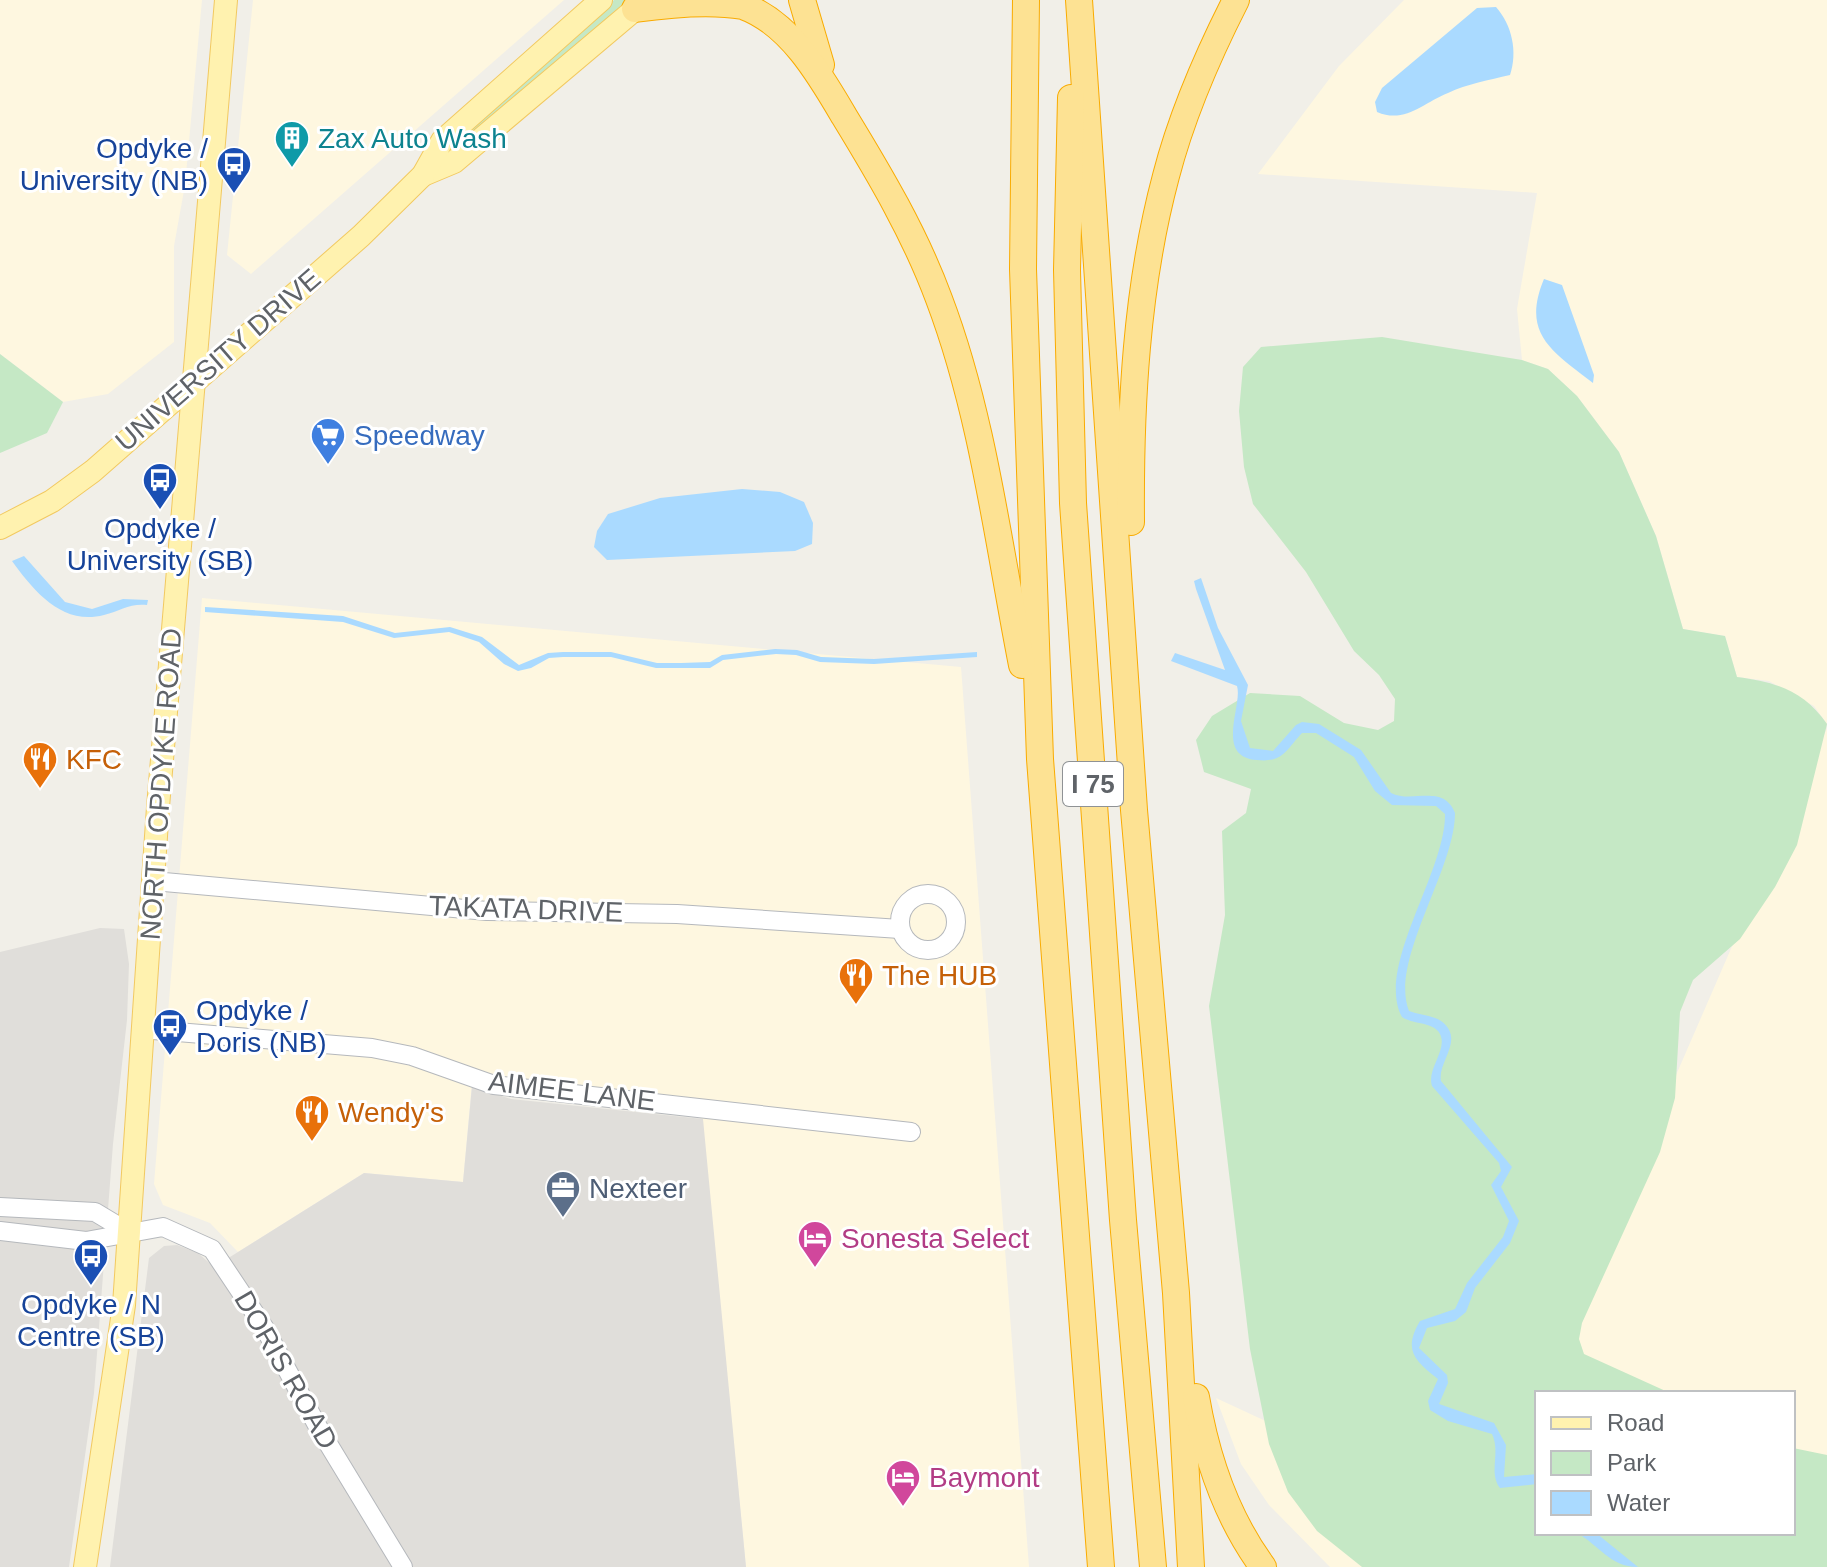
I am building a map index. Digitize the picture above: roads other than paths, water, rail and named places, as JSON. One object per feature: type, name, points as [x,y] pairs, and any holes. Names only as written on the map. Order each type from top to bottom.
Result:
[{"type":"highway","points":[[640,4],[698,0],[745,7],[769,20],[789,37],[831,95],[902,218],[949,326],[972,403],[1040,759]]},
{"type":"highway","points":[[802,0],[831,95]]},
{"type":"highway","name":"I 75","points":[[1026,0],[1023,269],[1040,759],[1101,1567]]},
{"type":"highway","name":"I 75","points":[[1073,0],[1067,270],[1073,503],[1122,1204],[1153,1567]]},
{"type":"highway","points":[[1079,0],[1134,810],[1176,1293],[1191,1567]]},
{"type":"highway","points":[[1134,810],[1130,460],[1139,321],[1166,176],[1217,38],[1236,0]]},
{"type":"highway","points":[[1176,1293],[1202,1433],[1227,1502],[1263,1567]]},
{"type":"highway","points":[[1091,1567],[1095,1518]]},
{"type":"main road","name":"NORTH OPDYKE ROAD","points":[[85,1567],[124,1305],[143,1053],[141,1029],[226,0]]},
{"type":"main road","name":"UNIVERSITY DRIVE","points":[[0,528],[52,501],[93,471],[193,380],[361,236],[423,175],[442,141],[601,0]]},
{"type":"main road","name":"UNIVERSITY DRIVE","points":[[423,175],[454,162],[640,4]]},
{"type":"street","name":"TAKATA DRIVE","points":[[153,881],[487,911],[677,914],[900,929]]},
{"type":"street","name":"AIMEE LANE","points":[[141,1029],[372,1048],[412,1056],[494,1085],[911,1132]]},
{"type":"street","points":[[0,1207],[95,1212],[130,1233]]},
{"type":"street","name":"DORIS ROAD","points":[[0,1231],[86,1241],[163,1227],[212,1249],[264,1327],[318,1427],[403,1567]]},
{"type":"water","points":[[1496,7],[1512,39],[1510,75],[1455,90],[1405,114],[1396,116],[1377,112],[1375,102],[1382,88],[1477,8]]},
{"type":"water","points":[[1544,279],[1562,285],[1594,375],[1593,383],[1544,340],[1536,314]]},
{"type":"water","points":[[742,489],[780,492],[804,502],[813,523],[812,544],[795,551],[607,560],[594,547],[597,531],[608,514],[660,498]]},
{"type":"water","points":[[24,556],[65,602],[92,609],[123,599],[148,600],[147,605],[130,606],[89,617],[62,611],[30,584],[12,561]]},
{"type":"water","points":[[1201,578],[1218,628],[1248,685],[1241,721],[1250,748],[1273,751],[1296,725],[1302,722],[1319,724],[1361,750],[1391,793],[1408,797],[1435,796],[1450,804],[1455,813],[1445,861],[1415,941],[1405,990],[1409,1011],[1437,1019],[1448,1028],[1451,1043],[1441,1081],[1512,1167],[1501,1187],[1519,1221],[1510,1243],[1475,1288],[1466,1312],[1455,1321],[1427,1328],[1419,1348],[1447,1375],[1448,1383],[1439,1404],[1494,1423],[1506,1445],[1504,1477],[1535,1474],[1535,1484],[1500,1488],[1495,1475],[1492,1434],[1448,1421],[1430,1410],[1428,1401],[1438,1379],[1417,1360],[1412,1347],[1420,1321],[1455,1309],[1467,1283],[1503,1237],[1509,1221],[1491,1185],[1501,1171],[1499,1163],[1432,1086],[1432,1072],[1442,1044],[1438,1031],[1402,1017],[1396,996],[1397,972],[1404,946],[1435,863],[1445,814],[1436,806],[1392,805],[1375,791],[1354,757],[1316,733],[1302,733],[1283,754],[1273,759],[1244,757],[1233,740],[1237,686],[1171,661],[1175,653],[1225,670],[1194,581]]},
{"type":"water","points":[[205,607],[343,616],[395,633],[450,627],[482,637],[519,665],[548,653],[563,652],[611,652],[657,663],[710,662],[722,655],[775,649],[797,650],[821,657],[874,659],[977,652],[977,657],[874,664],[820,662],[796,655],[776,654],[723,660],[710,668],[656,668],[611,657],[563,657],[549,658],[518,671],[504,664],[479,642],[449,632],[394,638],[343,622],[205,612]]},
{"type":"water","points":[[1580,1535],[1598,1535],[1638,1567],[1612,1559]]},
{"type":"place","name":"Zax Auto Wash","points":[[292,169]]},
{"type":"place","name":"Opdyke / University (NB)","points":[[234,195]]},
{"type":"place","name":"Speedway","points":[[328,466]]},
{"type":"place","name":"Opdyke / University (SB)","points":[[160,511]]},
{"type":"place","name":"KFC","points":[[40,790]]},
{"type":"place","name":"The HUB","points":[[856,1006]]},
{"type":"place","name":"Opdyke / Doris (NB)","points":[[170,1057]]},
{"type":"place","name":"Wendy's","points":[[312,1143]]},
{"type":"place","name":"Nexteer","points":[[563,1219]]},
{"type":"place","name":"Sonesta Select","points":[[815,1269]]},
{"type":"place","name":"Opdyke / N Centre (SB)","points":[[91,1287]]},
{"type":"place","name":"Baymont","points":[[903,1508]]}]
